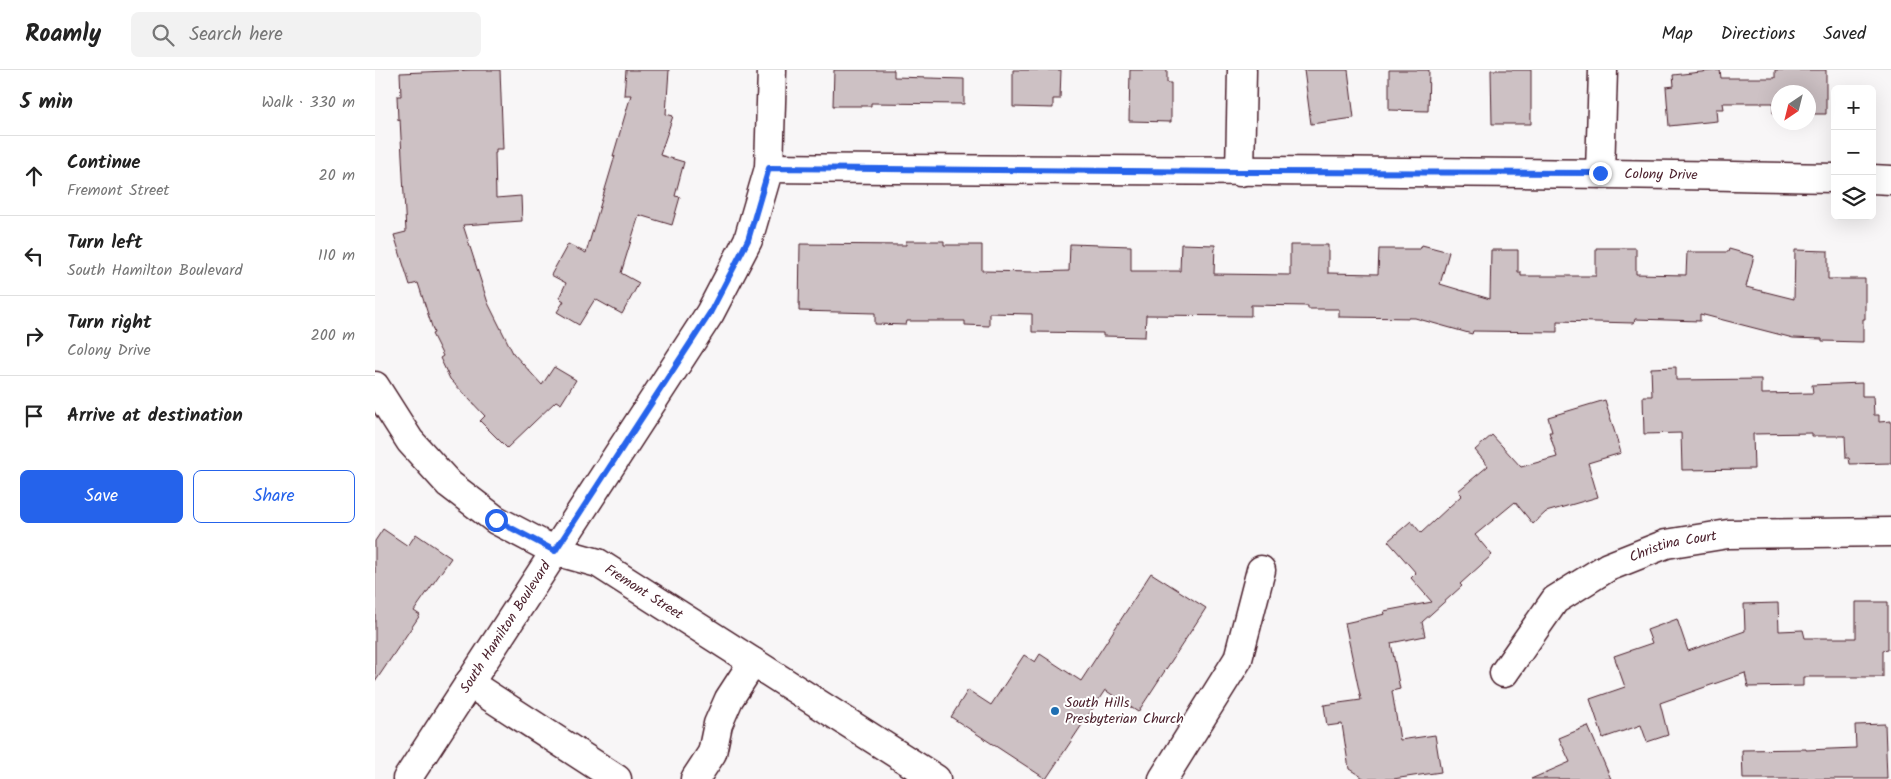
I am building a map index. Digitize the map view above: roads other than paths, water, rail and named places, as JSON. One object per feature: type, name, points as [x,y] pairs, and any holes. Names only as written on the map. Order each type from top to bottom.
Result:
[{"type":"street","name":"South Hamilton Boulevard","points":[[407,779],[710,313],[748,240],[769,168],[772,70]]},
{"type":"street","points":[[1240,172],[1242,70]]},
{"type":"street","points":[[1600,173],[1603,70]]},
{"type":"street","name":"Colony Drive","points":[[769,168],[1600,173],[1831,178]]},
{"type":"street","points":[[1876,179],[1891,180]]},
{"type":"street","name":"Fremont Street","points":[[376,390],[410,441],[449,484],[496,520],[555,551],[598,563],[936,779]]},
{"type":"street","name":"Christina Court","points":[[1504,673],[1555,600],[1608,567],[1666,544],[1728,534],[1891,532]]},
{"type":"street","points":[[1163,779],[1238,659],[1261,570]]},
{"type":"street","points":[[695,779],[711,754],[718,724],[729,699],[753,662]]},
{"type":"street","points":[[469,683],[617,779]]},
{"type":"place","name":"South Hills Presbyterian Church","points":[[1055,711]]}]
